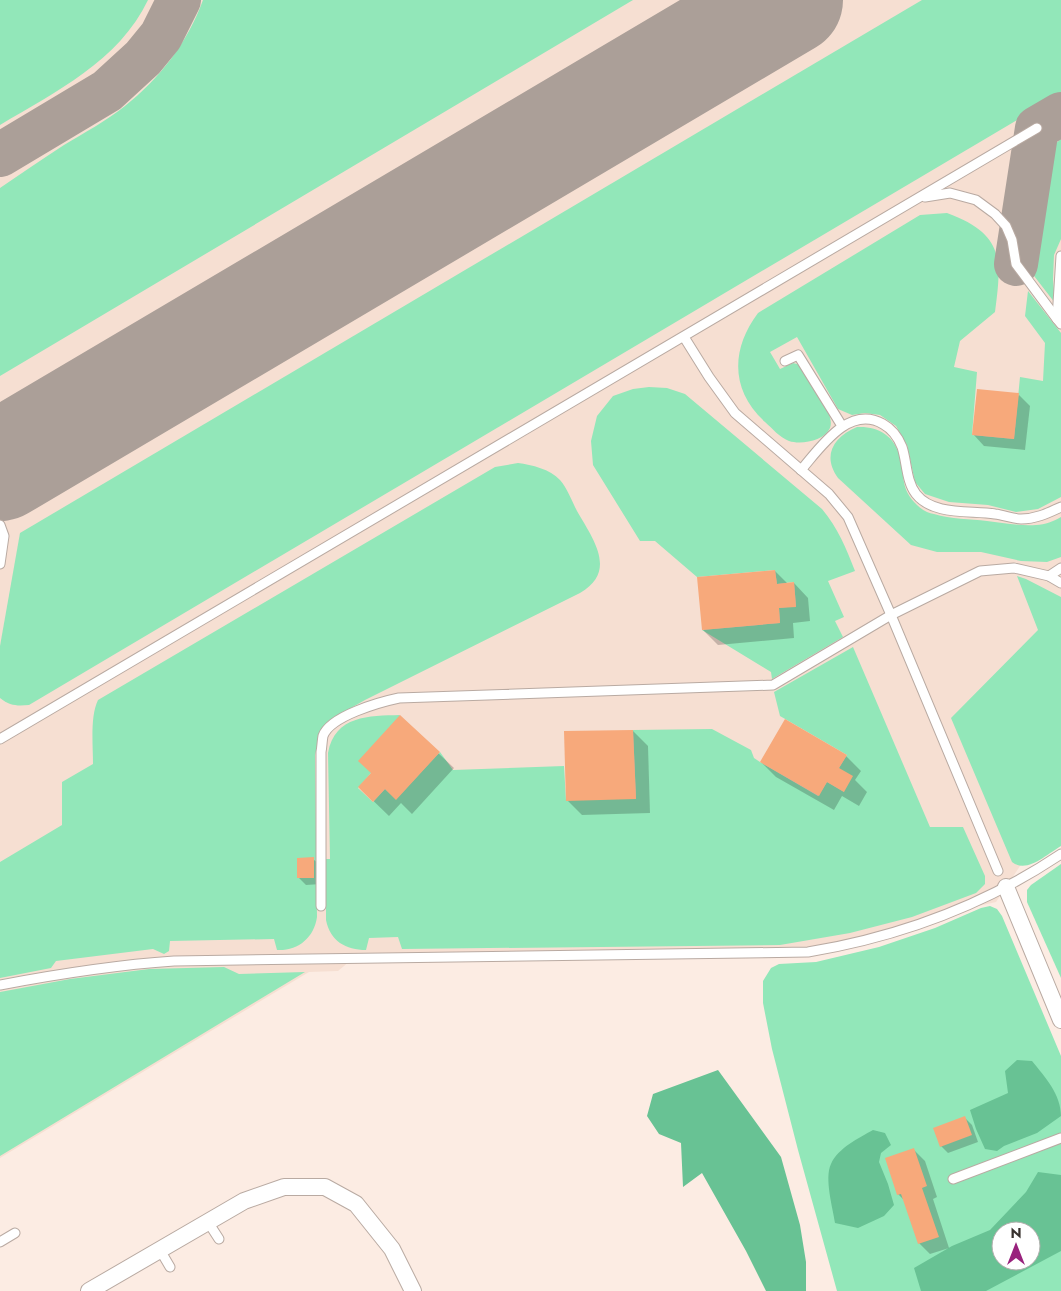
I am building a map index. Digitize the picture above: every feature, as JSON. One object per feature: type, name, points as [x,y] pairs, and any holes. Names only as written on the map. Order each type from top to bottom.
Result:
[{"type":"street","points":[[1006,887],[1061,1020]]},
{"type":"street","points":[[89,1291],[106,1286],[160,1250],[244,1201],[284,1187],[325,1187],[356,1204],[392,1249],[413,1291]]},
{"type":"lane","points":[[0,739],[1037,128]]},
{"type":"lane","points":[[920,198],[950,193],[976,200],[995,214],[1006,226],[1012,240],[1016,264],[1059,322]]},
{"type":"lane","points":[[1059,322],[1061,256]]},
{"type":"lane","points":[[684,337],[735,413],[829,494],[848,517],[998,871]]},
{"type":"lane","points":[[785,361],[798,355],[842,426]]},
{"type":"lane","points":[[801,470],[826,440],[842,426],[856,420],[867,419],[877,421],[888,427],[896,436],[901,444],[912,487],[917,495],[938,508],[1021,519],[1044,515],[1061,507]]},
{"type":"lane","points":[[0,525],[4,536],[0,564]]},
{"type":"lane","points":[[321,906],[321,752],[324,735],[332,725],[370,705],[399,698],[773,685],[891,615],[980,571],[1014,568],[1049,576],[1061,583]]},
{"type":"lane","points":[[1049,576],[1061,568]]},
{"type":"lane","points":[[0,730],[16,730]]},
{"type":"lane","points":[[0,985],[73,971],[127,964],[174,961],[808,952],[860,942],[912,928],[976,902],[1038,870],[1061,854]]},
{"type":"lane","points":[[954,1179],[1061,1138]]},
{"type":"lane","points":[[208,1222],[219,1239]]},
{"type":"lane","points":[[0,1242],[15,1233]]},
{"type":"lane","points":[[160,1250],[170,1267]]},
{"type":"shaded area","points":[[0,0],[1061,0],[1061,844],[1020,866],[996,902],[969,908],[901,934],[837,951],[780,958],[350,961],[338,971],[309,972],[0,1158]]},
{"type":"green space","points":[[0,0],[148,0],[136,22],[103,58],[63,87],[0,125]]},
{"type":"green space","points":[[203,0],[633,0],[0,376],[0,188],[56,150],[110,117],[149,84],[161,72],[181,45],[197,16]]},
{"type":"green space","points":[[922,0],[1061,0],[1061,94],[29,705],[14,705],[0,698],[0,646],[20,533]]},
{"type":"green space","points":[[1061,139],[1061,239],[1054,255],[1055,303],[1031,272],[1050,159],[1055,144]]},
{"type":"green space","points":[[947,213],[966,221],[980,230],[995,250],[998,263],[995,312],[960,341],[954,367],[977,372],[972,435],[1014,439],[1020,377],[1043,381],[1045,343],[1025,316],[1028,291],[1061,333],[1061,497],[1038,509],[1016,512],[988,505],[949,502],[925,494],[915,482],[907,445],[896,426],[880,415],[865,413],[852,415],[838,409],[797,337],[770,352],[780,369],[793,363],[801,365],[829,413],[831,426],[823,436],[806,442],[789,441],[782,437],[754,410],[745,397],[740,383],[739,355],[749,327],[758,313],[920,215]]},
{"type":"green space","points":[[649,387],[667,388],[685,394],[822,509],[837,531],[848,554],[855,571],[828,581],[844,617],[835,621],[843,637],[772,679],[771,672],[702,630],[780,623],[779,608],[796,606],[794,582],[777,584],[775,570],[697,577],[655,541],[640,541],[593,465],[591,441],[597,416],[613,396],[633,389]]},
{"type":"green space","points":[[857,427],[878,430],[894,443],[900,457],[905,488],[912,499],[923,510],[947,517],[1024,525],[1043,524],[1061,517],[1061,557],[1047,562],[1021,561],[981,552],[937,552],[911,545],[838,478],[833,470],[831,462],[832,448],[842,436]]},
{"type":"green space","points":[[518,463],[546,470],[563,483],[595,543],[599,554],[600,565],[598,575],[580,593],[365,700],[328,721],[321,731],[315,755],[317,917],[309,937],[304,942],[292,948],[277,950],[274,939],[170,941],[169,951],[164,954],[153,949],[56,961],[51,968],[0,978],[0,862],[62,825],[62,782],[93,764],[93,723],[98,700],[495,467]]},
{"type":"green space","points":[[1017,576],[1061,597],[1061,846],[1037,862],[1024,866],[1012,862],[951,718],[1038,630]]},
{"type":"green space","points":[[853,647],[930,827],[963,827],[985,876],[985,884],[976,893],[912,917],[850,933],[780,945],[402,949],[398,937],[369,938],[366,950],[359,950],[340,943],[331,934],[326,920],[326,859],[330,859],[328,753],[332,740],[338,731],[355,720],[365,717],[400,715],[371,773],[358,788],[373,802],[385,789],[396,799],[440,752],[453,770],[564,766],[566,800],[636,798],[633,730],[712,729],[751,750],[754,758],[818,796],[827,782],[844,792],[839,768],[847,755],[780,716],[774,692]]},
{"type":"green space","points":[[1061,864],[1061,978],[1027,902],[1027,890],[1031,885]]},
{"type":"green space","points":[[990,906],[997,909],[1002,916],[1061,1056],[1061,1291],[837,1291],[772,1049],[763,1003],[763,981],[771,968],[779,964],[816,962],[879,947],[935,928],[981,908]]},
{"type":"green space","points":[[224,967],[239,974],[305,972],[0,1156],[0,992],[70,979],[149,969]]},
{"type":"green space","points":[[1017,1060],[1032,1061],[1042,1073],[1055,1093],[1061,1116],[1037,1133],[1004,1146],[997,1151],[985,1149],[970,1110],[1008,1093],[1005,1071]]},
{"type":"green space","points":[[718,1070],[781,1157],[800,1225],[806,1262],[806,1291],[766,1291],[702,1173],[683,1187],[681,1143],[659,1134],[647,1116],[653,1094]]},
{"type":"green space","points":[[873,1130],[885,1133],[891,1145],[881,1153],[879,1162],[894,1205],[884,1216],[858,1228],[835,1223],[828,1177],[831,1164],[844,1148]]},
{"type":"green space","points":[[1038,1172],[1061,1175],[1061,1251],[1041,1262],[1041,1221],[999,1221],[1026,1192]]},
{"type":"green space","points":[[990,1230],[991,1271],[1024,1271],[986,1291],[921,1291],[914,1268],[952,1246]]},
{"type":"building","points":[[977,389],[1019,393],[1014,439],[972,435]]},
{"type":"building","points":[[775,570],[777,584],[794,582],[796,607],[779,608],[780,623],[702,630],[697,577]]},
{"type":"building","points":[[400,715],[440,752],[396,800],[385,789],[373,802],[358,787],[371,773],[358,761]]},
{"type":"building","points":[[785,719],[847,755],[839,768],[853,776],[844,792],[827,782],[819,796],[760,762]]},
{"type":"building","points":[[633,730],[636,799],[566,801],[564,731]]},
{"type":"building","points":[[314,857],[314,878],[297,878],[297,858]]},
{"type":"building","points":[[965,1116],[972,1135],[940,1147],[933,1128]]},
{"type":"building","points":[[914,1148],[927,1186],[922,1188],[939,1237],[918,1244],[901,1194],[897,1195],[885,1158]]},
{"type":"taxiway","points":[[0,155],[107,91],[143,58],[161,36],[179,0]]},
{"type":"taxiway","points":[[1016,264],[1037,128],[1061,114]]},
{"type":"runway","points":[[0,466],[788,0]]}]
